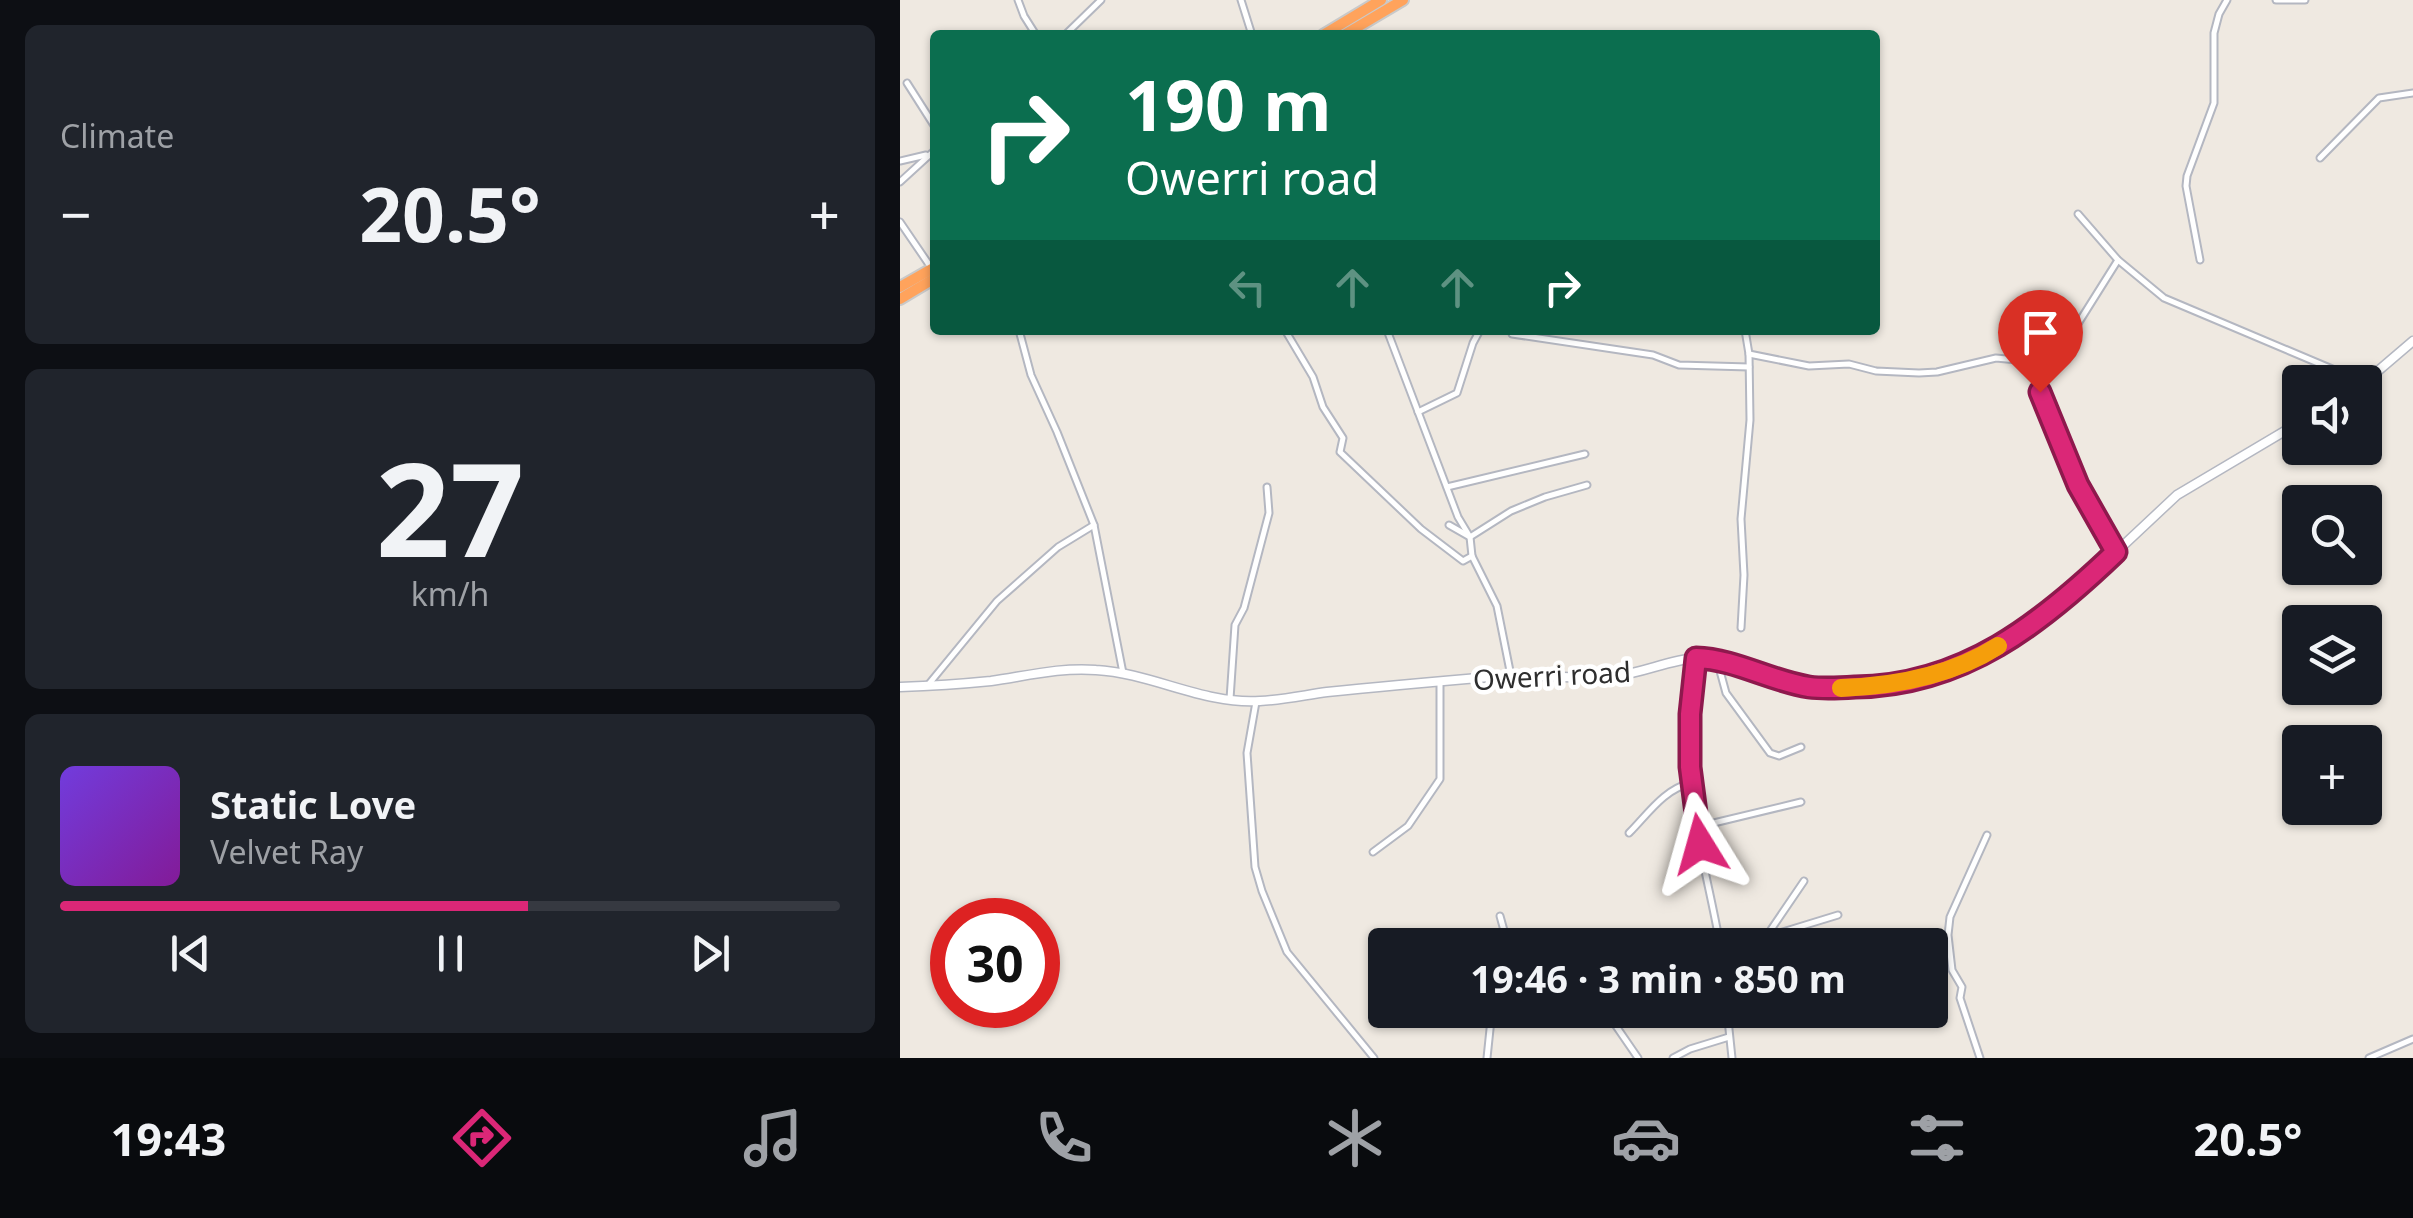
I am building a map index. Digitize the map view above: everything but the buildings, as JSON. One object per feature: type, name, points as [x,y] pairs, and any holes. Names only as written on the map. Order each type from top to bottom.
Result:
[{"type":"highway","points":[[1330,30],[1381,0]]},
{"type":"highway","points":[[1352,30],[1403,0]]},
{"type":"highway","points":[[900,288],[930,273]]},
{"type":"highway","points":[[900,299],[930,274]]},
{"type":"main road","points":[[2382,367],[2413,341]]},
{"type":"main road","name":"Owerri road","points":[[900,688],[1092,669],[1156,680],[1203,695],[1256,702],[1510,676],[1629,675],[1696,658],[1812,687],[1869,687],[1928,677],[1974,661],[2048,614],[2177,495],[2282,433]]},
{"type":"street","points":[[1018,0],[1033,30]]},
{"type":"street","points":[[1070,30],[1101,0]]},
{"type":"street","points":[[1241,0],[1250,30]]},
{"type":"street","points":[[2200,260],[2187,176],[2214,103],[2214,32],[2228,0]]},
{"type":"street","points":[[2276,0],[2305,0]]},
{"type":"street","points":[[907,83],[930,119]]},
{"type":"street","points":[[2320,158],[2379,98],[2413,93]]},
{"type":"street","points":[[900,160],[928,155]]},
{"type":"street","points":[[900,182],[928,155]]},
{"type":"street","points":[[2078,214],[2118,260],[2164,298],[2324,365]]},
{"type":"street","points":[[900,222],[930,265]]},
{"type":"street","points":[[1749,354],[1809,366],[1849,364],[1876,371],[1919,373],[1996,358],[2027,360],[2069,338],[2118,260]]},
{"type":"street","points":[[2053,317],[2069,338]]},
{"type":"street","points":[[1020,335],[1031,375],[1094,525],[1124,674]]},
{"type":"street","points":[[1288,335],[1313,377],[1323,407],[1343,438],[1340,452],[1421,529],[1463,561],[1472,556]]},
{"type":"street","points":[[1388,335],[1458,518],[1470,537],[1472,556],[1497,606],[1510,676]]},
{"type":"street","points":[[1418,412],[1458,393],[1478,335]]},
{"type":"street","points":[[1519,335],[1654,355],[1678,365],[1749,366]]},
{"type":"street","points":[[1740,628],[1744,574],[1741,519],[1750,420],[1746,335]]},
{"type":"street","points":[[2027,360],[2078,485],[2116,552]]},
{"type":"street","points":[[1447,487],[1585,454]]},
{"type":"street","points":[[1470,537],[1511,511],[1586,485]]},
{"type":"street","points":[[1230,699],[1235,625],[1244,608],[1270,513],[1267,488]]},
{"type":"street","points":[[927,686],[997,601],[1058,547],[1094,525]]},
{"type":"street","points":[[1449,525],[1470,537]]},
{"type":"street","points":[[1696,658],[1690,714],[1691,783],[1717,928]]},
{"type":"street","points":[[1716,660],[1726,693],[1770,753],[1779,756],[1801,747]]},
{"type":"street","points":[[1373,852],[1408,826],[1440,779],[1440,682]]},
{"type":"street","points":[[1256,702],[1247,753],[1255,866],[1262,892],[1287,952],[1374,1058]]},
{"type":"street","points":[[1629,833],[1668,793],[1691,783]]},
{"type":"street","points":[[1697,826],[1801,802]]},
{"type":"street","points":[[1980,1058],[1960,998],[1962,988],[1952,970],[1948,935],[1950,917],[1987,835]]},
{"type":"street","points":[[1772,928],[1804,881]]},
{"type":"street","points":[[1795,928],[1838,915]]},
{"type":"street","points":[[1500,916],[1503,928]]},
{"type":"street","points":[[1488,1058],[1490,1028]]},
{"type":"street","points":[[1617,1028],[1638,1058]]},
{"type":"street","points":[[1728,1028],[1732,1058]]},
{"type":"street","points":[[1673,1058],[1729,1037]]},
{"type":"street","points":[[2370,1058],[2413,1039]]},
{"type":"slow traffic","points":[[1841,688],[1891,684],[1938,674],[1974,661],[1998,646]]},
{"type":"route","points":[[1700,844],[1690,767],[1696,658],[1719,660],[1812,687],[1869,687],[1938,674],[1974,661],[2048,614],[2116,552],[2078,485],[2040,392]]}]
